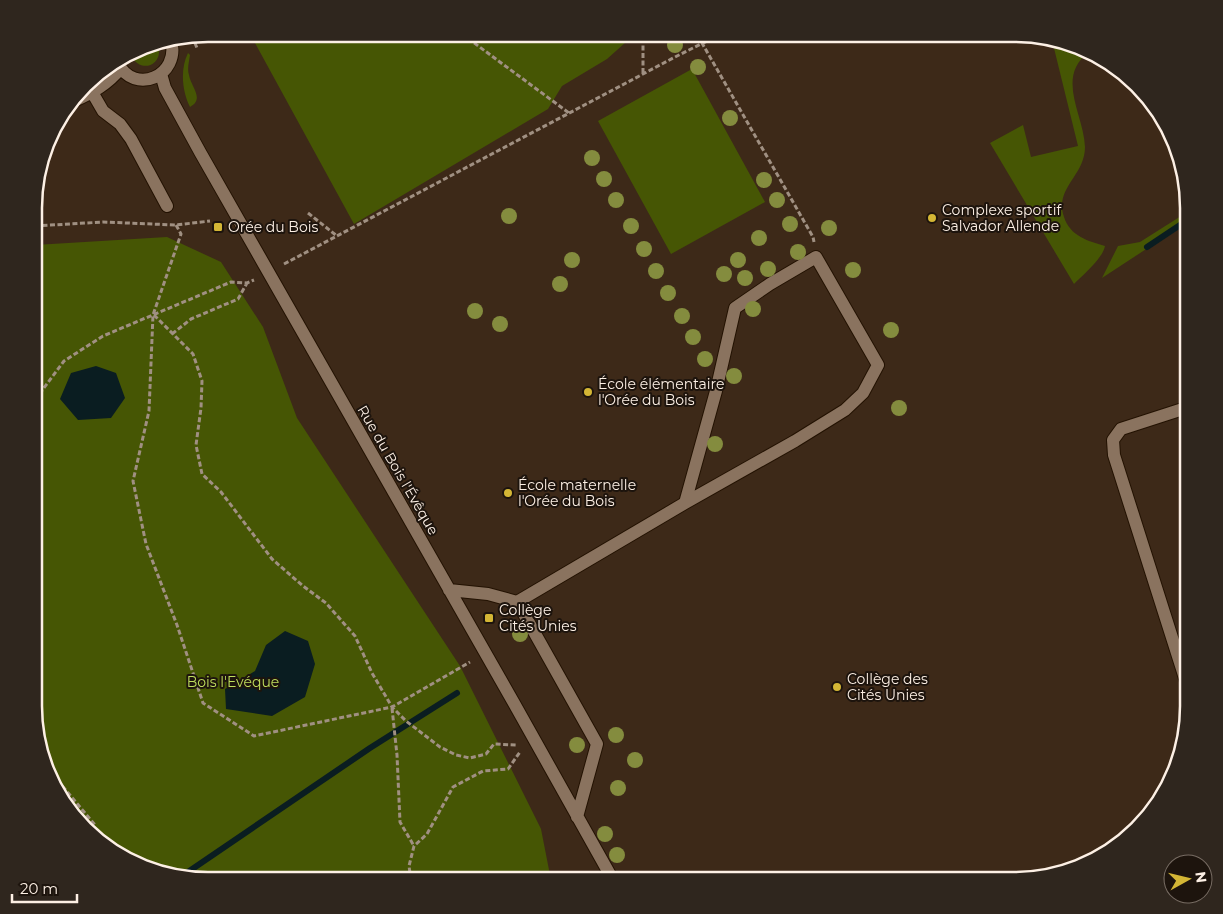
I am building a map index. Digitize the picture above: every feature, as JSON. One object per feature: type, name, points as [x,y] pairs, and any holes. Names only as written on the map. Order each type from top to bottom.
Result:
[{"type":"street","points":[[121,68],[127,74],[135,78],[144,80],[153,78],[161,74],[171,62],[173,47]]},
{"type":"street","points":[[93,90],[109,82],[115,72]]},
{"type":"street","name":"Rue du Bois l'Évêque","points":[[161,74],[165,88],[200,152],[608,872]]},
{"type":"street","points":[[86,97],[120,124],[131,139],[168,206]]},
{"type":"street","points":[[517,602],[795,441],[845,410],[863,393],[878,365],[816,257],[734,308],[716,391],[685,503]]},
{"type":"street","points":[[1180,411],[1120,429],[1113,440],[1114,455],[1180,663]]},
{"type":"street","points":[[449,590],[488,594],[517,602],[597,744],[577,817]]},
{"type":"path","points":[[473,42],[570,113]]},
{"type":"path","points":[[195,43],[197,48]]},
{"type":"path","points":[[643,43],[643,74]]},
{"type":"path","points":[[290,261],[702,43],[813,238],[816,257]]},
{"type":"path","points":[[308,213],[337,236]]},
{"type":"path","points":[[42,226],[103,222],[176,225],[210,221]]},
{"type":"path","points":[[176,225],[181,234],[154,315],[149,411],[133,481],[146,544],[177,625],[203,703],[254,736],[392,707],[470,662]]},
{"type":"path","points":[[42,390],[64,361],[102,336],[230,282],[248,283],[238,299],[191,319],[172,334]]},
{"type":"path","points":[[154,315],[193,354],[202,381],[201,408],[196,445],[202,474],[222,492],[272,559],[326,603],[355,636],[372,673],[392,707],[406,721],[440,747],[456,755],[470,758],[486,754],[494,744],[516,745]]},
{"type":"path","points":[[392,707],[397,755],[400,822],[414,846]]},
{"type":"path","points":[[410,871],[409,866],[414,846],[427,834],[453,787],[482,771],[508,769],[520,752]]},
{"type":"path","points":[[66,790],[95,826]]},
{"type":"green space","points":[[255,43],[625,43],[607,59],[562,86],[548,109],[354,224]]},
{"type":"green space","points":[[1054,47],[1083,58],[1074,73],[1073,85],[1085,147],[1084,157],[1063,198],[1064,217],[1071,229],[1080,237],[1105,246],[1097,261],[1074,284],[990,143],[1023,125],[1031,157],[1078,146]]},
{"type":"green space","points":[[159,50],[159,56],[152,64],[146,66],[134,60],[145,55]]},
{"type":"green space","points":[[188,53],[190,55],[188,73],[197,97],[194,104],[190,107],[185,94],[183,80],[185,59]]},
{"type":"green space","points":[[692,69],[765,202],[671,254],[598,121]]},
{"type":"green space","points":[[1180,217],[1180,227],[1102,278],[1118,246],[1140,242]]},
{"type":"green space","name":"Bois l'Evéque","points":[[167,237],[221,262],[263,327],[297,418],[460,666],[541,829],[549,871],[187,870],[165,866],[125,849],[99,830],[77,807],[55,769],[48,749],[43,717],[42,245]]},
{"type":"water","points":[[96,366],[116,373],[125,398],[111,418],[78,420],[60,399],[71,373]]},
{"type":"water","points":[[285,631],[308,641],[315,664],[305,697],[272,716],[226,709],[225,689],[255,671],[266,645]]},
{"type":"waterway","points":[[1147,247],[1180,225]]},
{"type":"waterway","points":[[190,870],[370,748],[457,693]]},
{"type":"place","name":"Complexe sportif Salvador Allende","points":[[932,218]]},
{"type":"place","name":"Orée du Bois","points":[[218,227]]},
{"type":"place","name":"École élémentaire l'Orée du Bois","points":[[588,392]]},
{"type":"place","name":"École maternelle l'Orée du Bois","points":[[508,493]]},
{"type":"place","name":"Collège Cités Unies","points":[[489,618]]},
{"type":"place","name":"Collège des Cités Unies","points":[[837,687]]}]
